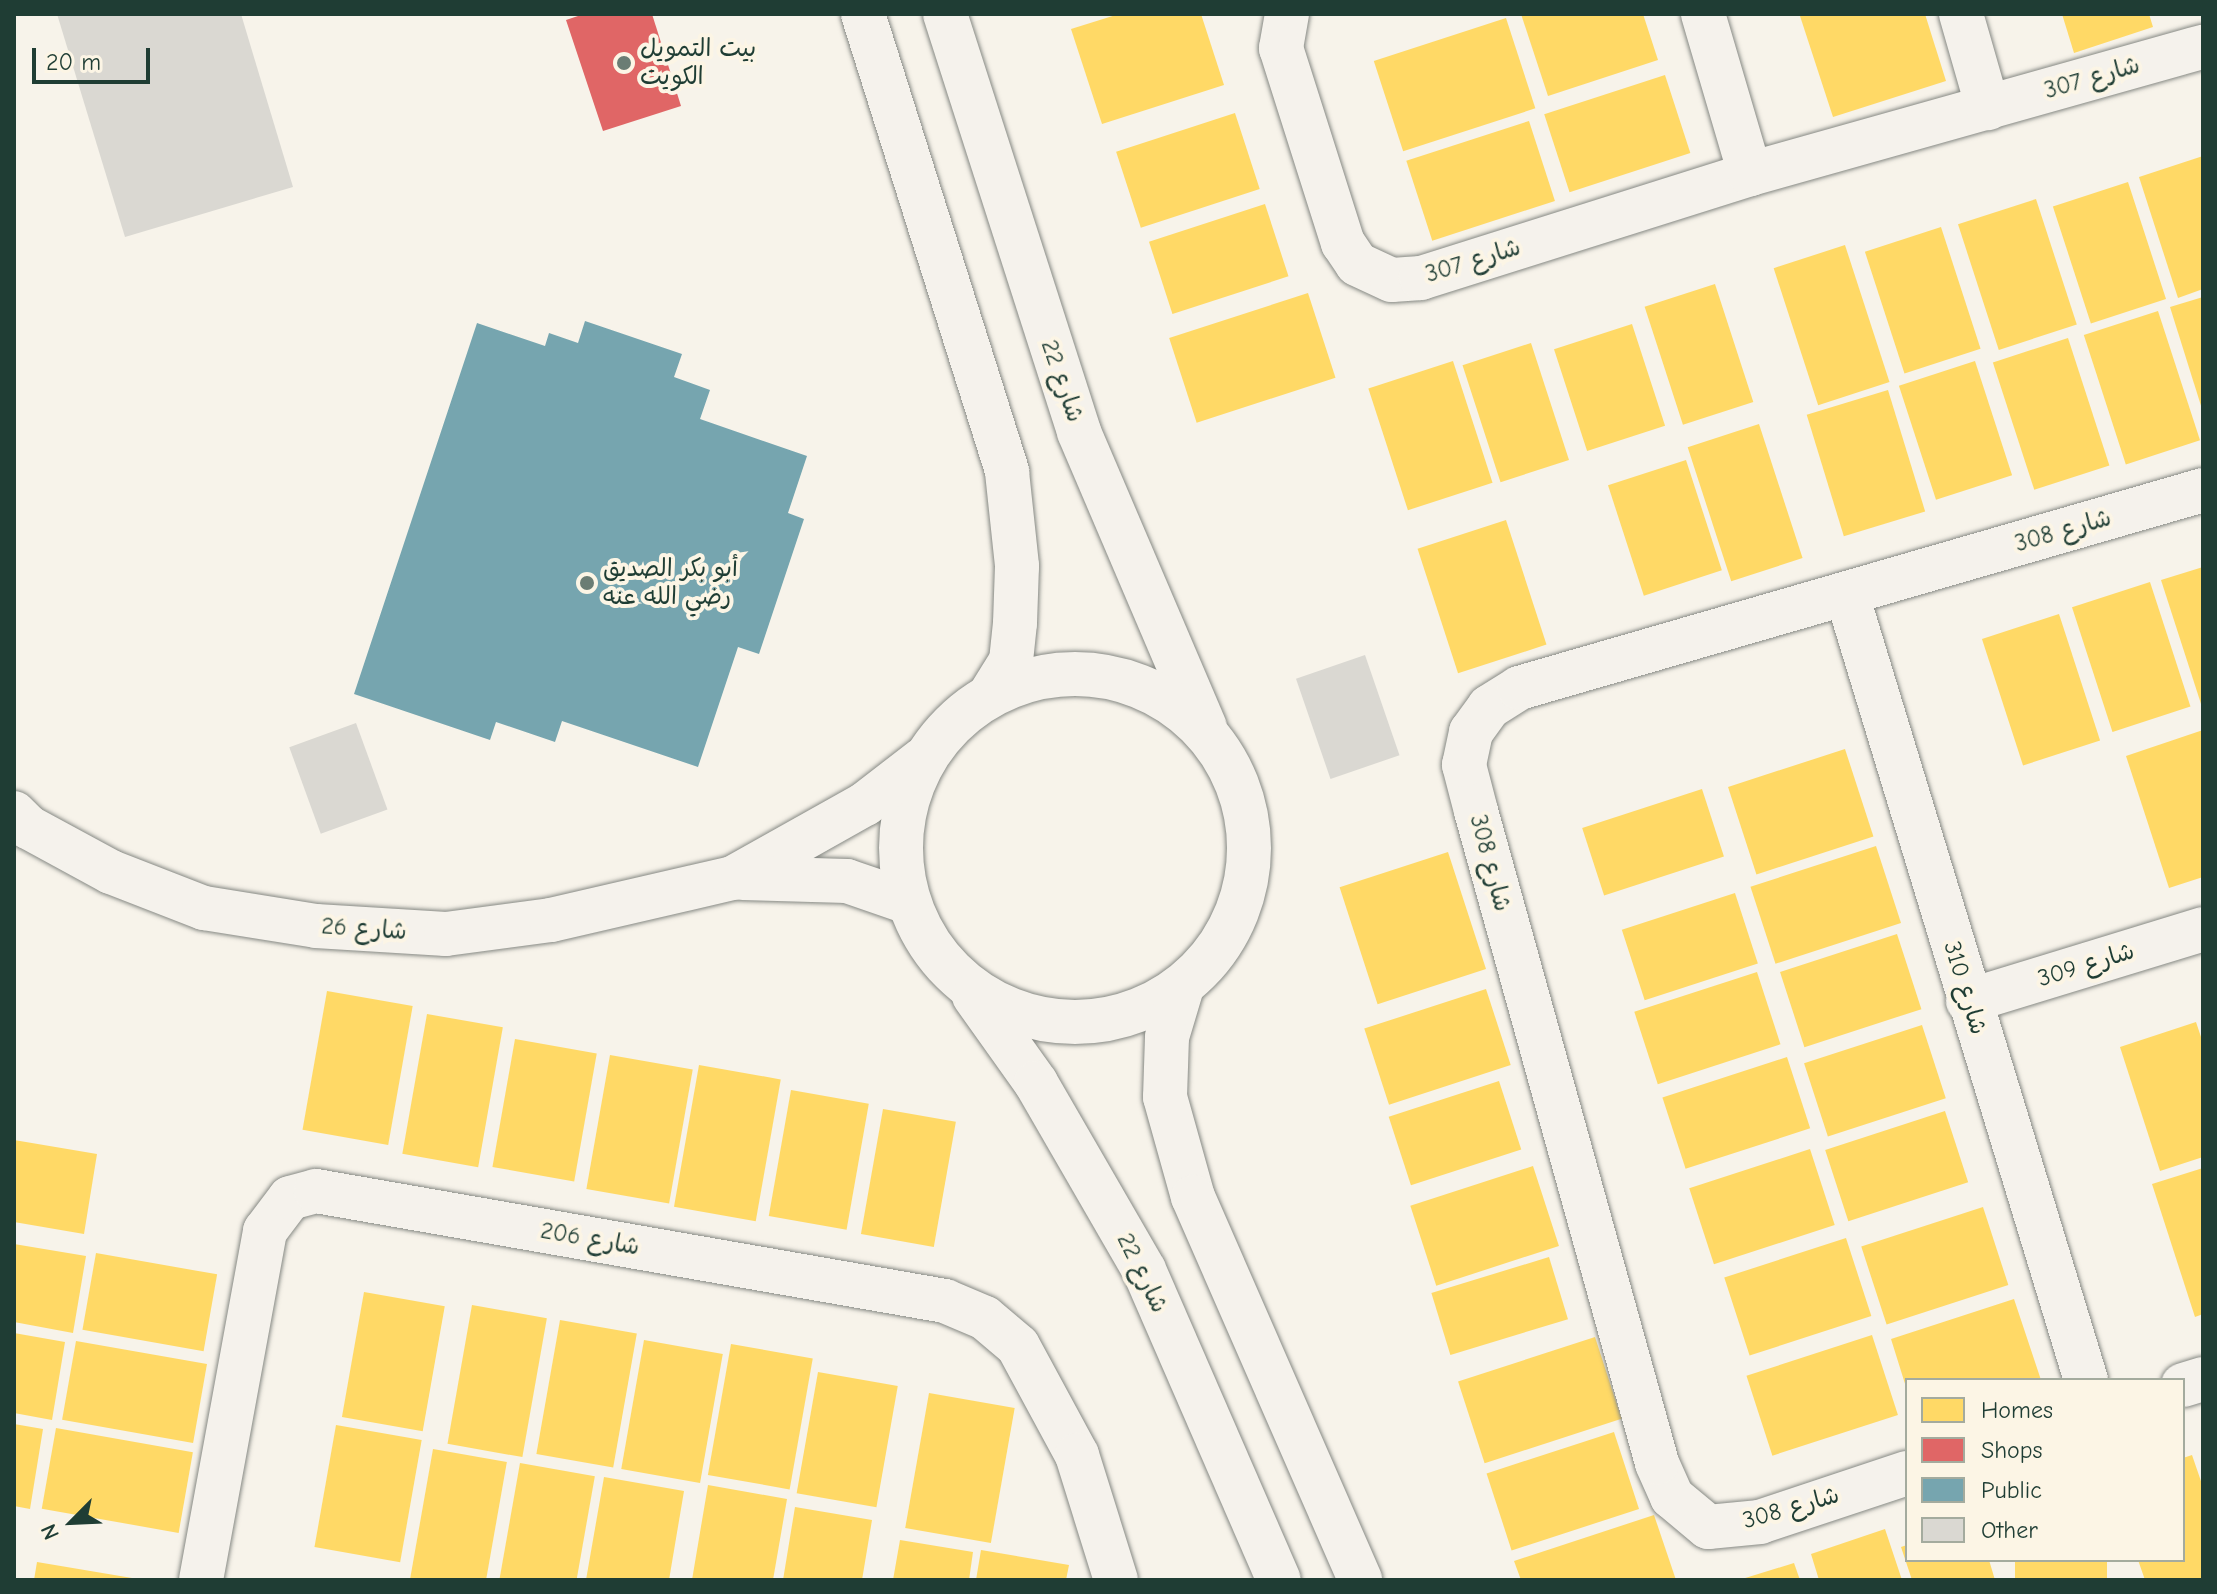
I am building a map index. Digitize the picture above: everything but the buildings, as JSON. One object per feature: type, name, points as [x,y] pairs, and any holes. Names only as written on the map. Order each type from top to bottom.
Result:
[{"type":"street","points":[[863,14],[1007,472],[1017,566],[1015,623],[1011,661],[990,694]]},
{"type":"street","name":"شارع 22","points":[[945,14],[1079,432],[1210,737]]},
{"type":"street","name":"شارع 307","points":[[1287,14],[1281,48],[1343,243],[1357,264],[1373,274],[1392,280],[1421,278],[1750,174],[2203,47]]},
{"type":"street","points":[[1703,14],[1750,174]]},
{"type":"street","points":[[1961,14],[1988,108]]},
{"type":"street","name":"شارع 308","points":[[1905,1474],[1760,1522],[1721,1526],[1708,1527],[1672,1497],[1657,1463],[1464,765],[1471,732],[1489,707],[1519,688],[2203,490]]},
{"type":"street","name":"شارع 310","points":[[1847,595],[1968,1001],[2085,1378]]},
{"type":"street","points":[[1047,674],[1108,676],[1164,697],[1210,737],[1238,785],[1250,840],[1238,908],[1220,946],[1182,987],[1132,1014],[1075,1024],[1019,1015],[968,987],[932,949],[908,902],[900,829],[922,760],[952,722],[990,694],[1047,674]]},
{"type":"street","name":"شارع 26","points":[[733,878],[865,804],[922,760]]},
{"type":"street","name":"شارع 26","points":[[14,813],[28,827],[111,872],[204,908],[316,926],[446,934],[551,920],[733,878],[847,881],[908,902]]},
{"type":"street","name":"شارع 309","points":[[1968,1001],[2203,929]]},
{"type":"street","name":"شارع 22","points":[[968,987],[1036,1083],[1144,1270],[1279,1580]]},
{"type":"street","points":[[1182,987],[1167,1037],[1165,1097],[1193,1197],[1360,1580]]},
{"type":"street","name":"شارع 206","points":[[201,1580],[265,1231],[290,1198],[316,1191],[945,1301],[985,1318],[1018,1346],[1077,1455],[1116,1580]]},
{"type":"place","name":"بيت التمويل الكويت","points":[[624,63]]},
{"type":"place","name":"أبو بكر الصديق رضي الله عنه","points":[[587,583]]}]
